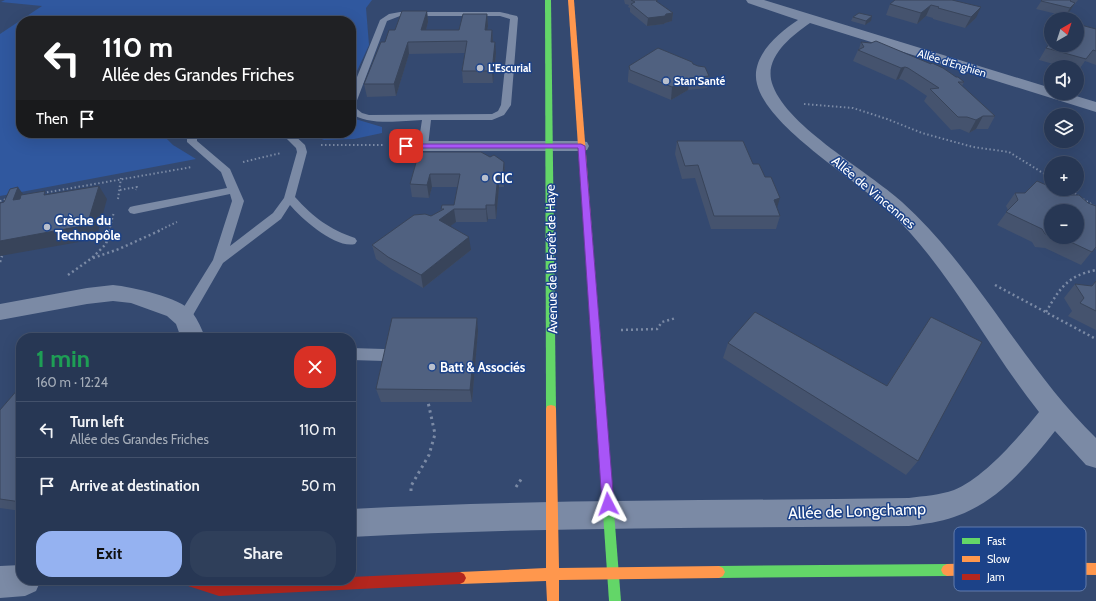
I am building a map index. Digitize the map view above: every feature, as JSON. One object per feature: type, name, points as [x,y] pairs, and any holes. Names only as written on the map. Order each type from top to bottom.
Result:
[{"type":"street","name":"Avenue de la Forêt de Haye","points":[[548,0],[553,601]]},
{"type":"street","points":[[571,0],[615,601]]},
{"type":"street","name":"Allée d'Enghien","points":[[752,0],[808,19],[1096,107]]},
{"type":"street","name":"Allée de Vincennes","points":[[808,19],[784,37],[770,53],[766,62],[764,71],[765,86],[778,107],[794,124],[818,145],[897,208],[921,232],[959,281],[1054,412]]},
{"type":"street","points":[[414,146],[581,146]]},
{"type":"street","points":[[0,312],[87,296],[113,293],[133,295],[151,300],[175,310],[188,328]]},
{"type":"street","points":[[1054,412],[1096,456]]},
{"type":"street","name":"Allée de Longchamp","points":[[609,516],[909,512],[940,508],[969,497],[993,481],[1044,426],[1054,412]]},
{"type":"street","points":[[356,523],[408,520],[609,516]]},
{"type":"street","points":[[1086,569],[1096,569]]},
{"type":"street","points":[[356,583],[552,574],[954,570]]},
{"type":"street","points":[[0,582],[16,581]]},
{"type":"street","points":[[202,585],[219,590],[323,585]]},
{"type":"lane","points":[[356,90],[384,20],[388,18],[400,14],[500,14],[514,18],[506,105],[500,115],[492,117],[368,118],[356,112]]},
{"type":"lane","points":[[414,146],[427,118]]},
{"type":"lane","points":[[188,328],[219,260],[238,201],[226,171],[192,142],[192,138]]},
{"type":"lane","points":[[219,260],[277,216],[289,198],[302,152],[301,147],[291,138]]},
{"type":"lane","points":[[134,210],[234,190]]},
{"type":"lane","points":[[289,198],[313,223],[350,242]]},
{"type":"lane","points":[[356,354],[384,355]]},
{"type":"path","points":[[778,107],[805,104],[853,108],[892,120],[922,133],[973,147],[1009,152],[1044,174]]},
{"type":"path","points":[[328,144],[414,146]]},
{"type":"path","points":[[250,161],[301,147]]},
{"type":"path","points":[[38,194],[217,162]]},
{"type":"path","points":[[119,194],[121,178]]},
{"type":"path","points":[[1079,196],[1096,207]]},
{"type":"path","points":[[0,201],[8,199]]},
{"type":"path","points":[[68,275],[92,258],[106,244],[115,211]]},
{"type":"path","points":[[92,258],[119,249],[178,221]]},
{"type":"path","points":[[0,262],[2,256]]},
{"type":"path","points":[[1046,312],[1062,285],[1067,280],[1086,272],[1096,270]]},
{"type":"path","points":[[959,281],[990,282],[1096,339]]},
{"type":"path","points":[[595,330],[657,329],[662,322],[676,318]]},
{"type":"path","points":[[408,520],[411,486],[429,455],[435,434],[428,402]]},
{"type":"shaded area","points":[[5,0],[372,0],[366,8],[369,45],[356,73],[356,16],[27,16],[42,6],[1,2]]},
{"type":"shaded area","points":[[16,23],[16,138],[166,138],[173,145],[196,159],[0,196],[0,34]]},
{"type":"shaded area","points":[[356,119],[382,127],[382,133],[354,139],[324,140],[319,138],[356,138]]},
{"type":"building","points":[[631,0],[657,0],[656,1],[673,13],[666,14],[665,16],[648,18],[631,4],[635,2]]},
{"type":"building","points":[[895,0],[952,0],[981,7],[971,17],[931,5],[921,13],[890,4]]},
{"type":"building","points":[[1071,0],[1070,1],[1075,3],[1070,8],[1041,1]]},
{"type":"building","points":[[402,11],[427,11],[421,30],[459,30],[463,14],[487,14],[485,30],[492,30],[491,42],[495,42],[492,71],[462,71],[467,41],[408,42],[394,84],[364,84],[381,42],[385,42],[389,30],[395,30]]},
{"type":"building","points":[[859,13],[872,16],[866,21],[853,17]]},
{"type":"building","points":[[1084,26],[1096,29],[1096,51],[1093,50],[1086,59],[1061,52],[1084,52]]},
{"type":"building","points":[[876,41],[931,64],[932,63],[958,77],[964,82],[958,82],[995,116],[983,116],[976,120],[967,117],[958,117],[930,89],[939,88],[908,68],[901,68],[858,50],[864,47],[861,42],[871,43]]},
{"type":"building","points":[[658,48],[692,62],[693,64],[705,67],[709,76],[690,78],[672,87],[630,70],[629,66]]},
{"type":"building","points":[[677,141],[743,141],[753,164],[759,164],[765,177],[771,177],[780,198],[774,200],[780,216],[714,216],[698,165],[685,166]]},
{"type":"building","points":[[403,145],[416,145],[414,154],[401,154]]},
{"type":"building","points":[[419,152],[481,152],[490,157],[494,155],[504,162],[503,174],[498,174],[495,205],[486,205],[486,209],[454,209],[439,220],[469,237],[421,275],[388,257],[372,245],[414,215],[425,214],[431,216],[444,209],[441,209],[442,205],[454,205],[460,174],[430,174],[427,185],[410,184]]},
{"type":"building","points":[[1037,181],[1044,184],[1044,196],[1080,196],[1088,203],[1096,206],[1096,247],[1092,252],[1075,244],[1084,244],[1084,204],[1044,204],[1044,232],[1042,229],[1006,212],[1018,200],[1015,193],[1025,193]]},
{"type":"building","points":[[99,186],[87,225],[0,241],[0,203],[4,202],[10,189],[18,187],[13,200],[20,199],[21,195],[45,191],[44,195]]},
{"type":"building","points":[[1096,281],[1096,311],[1080,303],[1084,298],[1075,284],[1092,286]]},
{"type":"building","points":[[755,312],[887,386],[931,317],[982,342],[918,461],[728,343]]},
{"type":"building","name":"Batt & Associés","points":[[392,318],[477,318],[470,390],[376,389]]},
{"type":"building","points":[[16,391],[16,501],[0,499],[0,410]]},
{"type":"traffic: fast","points":[[548,0],[551,409]]},
{"type":"traffic: fast","points":[[587,219],[615,601]]},
{"type":"traffic: fast","points":[[719,572],[947,570]]},
{"type":"traffic: slow","points":[[571,0],[587,219]]},
{"type":"traffic: slow","points":[[551,409],[553,601]]},
{"type":"traffic: slow","points":[[1086,569],[1096,569]]},
{"type":"traffic: slow","points":[[947,570],[954,570]]},
{"type":"traffic: slow","points":[[460,578],[552,574],[719,572]]},
{"type":"traffic: jam","points":[[356,583],[460,578]]},
{"type":"traffic: jam","points":[[202,585],[219,590],[319,585]]},
{"type":"place","name":"L'Escurial","points":[[480,68]]},
{"type":"place","name":"Stan’Santé","points":[[666,81]]},
{"type":"place","name":"CIC","points":[[485,178]]},
{"type":"place","name":"Crèche du Technopôle","points":[[47,227]]},
{"type":"place","name":"Batt & Associés","points":[[432,367]]},
{"type":"route","points":[[406,146],[581,146],[608,504]]}]
